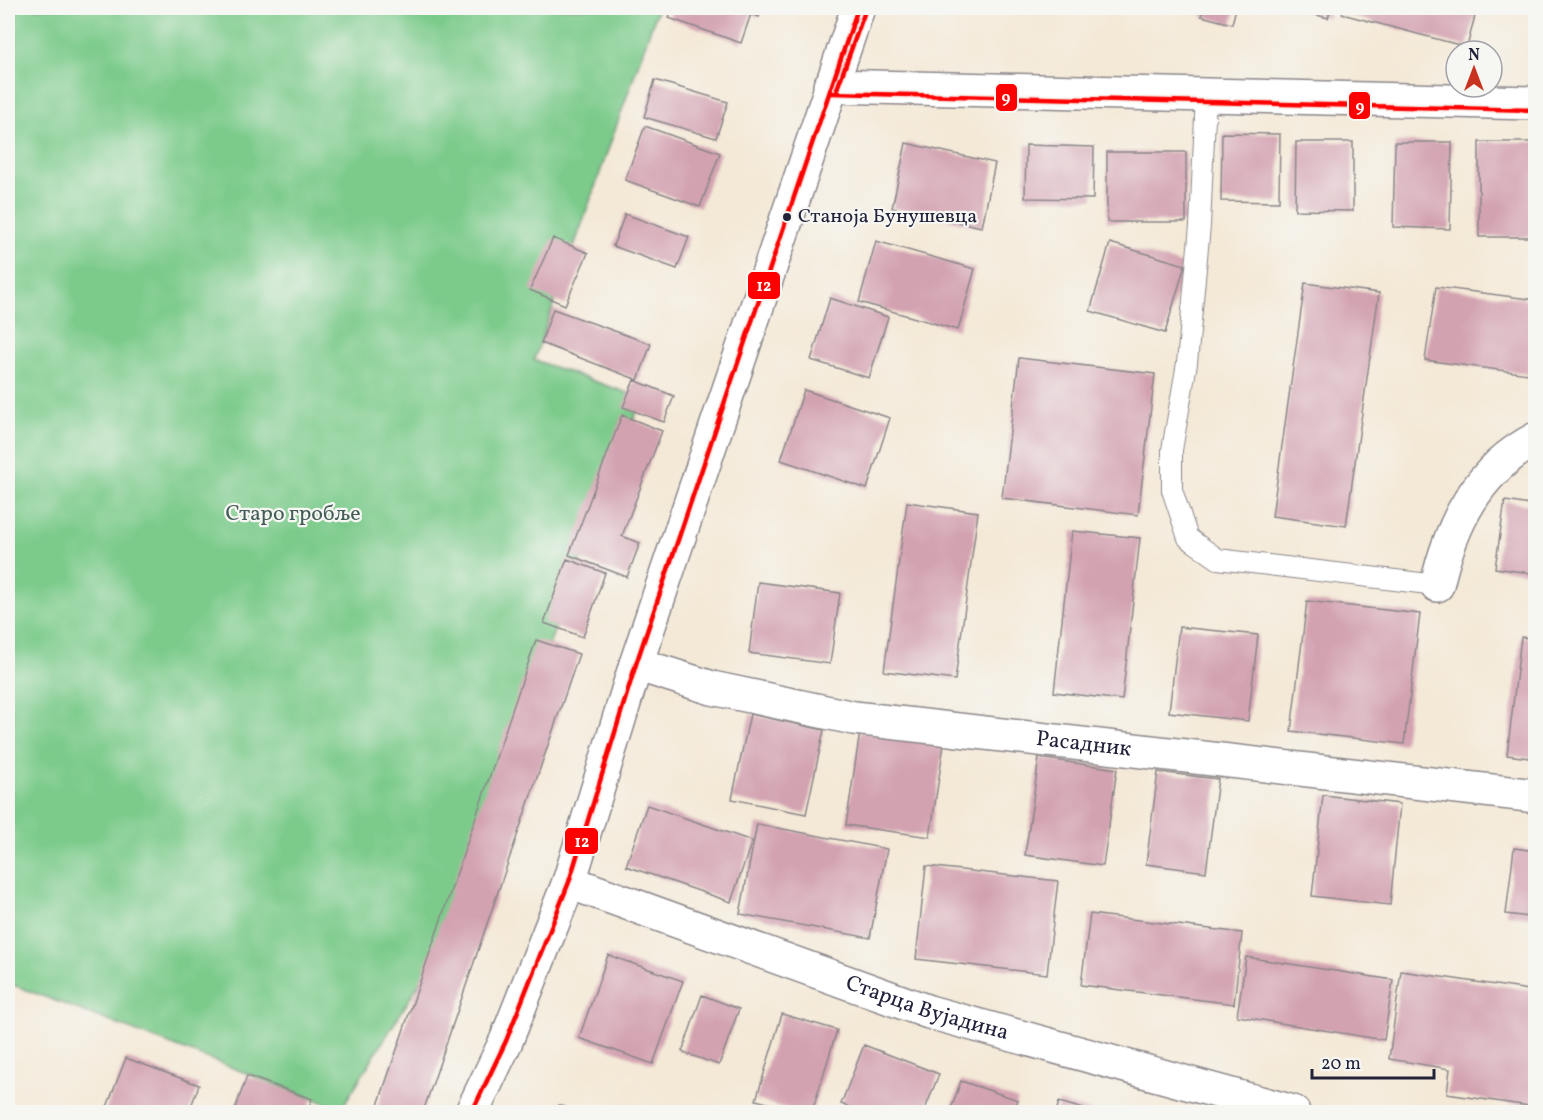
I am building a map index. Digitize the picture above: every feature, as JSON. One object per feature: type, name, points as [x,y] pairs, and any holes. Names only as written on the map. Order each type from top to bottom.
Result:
[{"type":"street","points":[[472,1113],[506,1041],[569,882],[636,664],[858,8]]},
{"type":"street","points":[[830,86],[1536,103]]},
{"type":"street","points":[[1437,585],[1445,547],[1480,482],[1511,452],[1536,439]]},
{"type":"street","name":"Расадник","points":[[636,664],[712,687],[854,718],[1536,796]]},
{"type":"street","name":"Старца Вујадина","points":[[569,882],[929,1012],[1293,1113]]},
{"type":"lane","points":[[1206,95],[1199,237],[1186,363],[1172,450],[1172,490],[1188,538],[1218,559],[1437,585]]},
{"type":"green space","name":"Старо гробље","points":[[8,8],[658,8],[534,360],[642,398],[425,974],[341,1109],[8,983]]},
{"type":"building","points":[[672,8],[763,8],[759,17],[751,14],[741,43],[669,18]]},
{"type":"building","points":[[999,8],[1022,8],[1020,14]]},
{"type":"building","points":[[1204,8],[1236,8],[1232,24],[1201,16]]},
{"type":"building","points":[[1291,8],[1331,8],[1328,18]]},
{"type":"building","points":[[1344,8],[1477,8],[1469,39],[1444,39],[1444,41],[1342,14]]},
{"type":"building","points":[[655,80],[728,102],[716,138],[644,117]]},
{"type":"building","points":[[645,126],[720,153],[700,207],[625,180]]},
{"type":"building","points":[[1222,133],[1280,134],[1279,202],[1221,201]]},
{"type":"building","points":[[1296,142],[1353,142],[1353,211],[1295,210]]},
{"type":"building","points":[[1395,142],[1452,142],[1450,229],[1393,227]]},
{"type":"building","points":[[1479,142],[1536,142],[1536,237],[1479,237]]},
{"type":"building","points":[[906,143],[995,163],[982,227],[892,208]]},
{"type":"building","points":[[1026,145],[1094,147],[1093,199],[1025,198]]},
{"type":"building","points":[[1107,152],[1186,152],[1186,222],[1107,222]]},
{"type":"building","points":[[625,214],[689,237],[677,269],[613,246]]},
{"type":"building","points":[[553,238],[588,253],[565,305],[530,290]]},
{"type":"building","points":[[876,241],[975,269],[958,330],[859,302]]},
{"type":"building","points":[[1110,243],[1185,265],[1165,333],[1090,311]]},
{"type":"building","points":[[1305,283],[1379,293],[1346,526],[1272,516]]},
{"type":"building","points":[[1436,287],[1536,300],[1528,374],[1425,360]]},
{"type":"building","points":[[830,298],[888,317],[869,378],[811,360]]},
{"type":"building","points":[[553,309],[651,344],[638,380],[541,343]]},
{"type":"building","points":[[1019,358],[1155,374],[1138,515],[1002,498]]},
{"type":"building","points":[[634,380],[674,396],[664,422],[623,407]]},
{"type":"building","points":[[804,390],[890,418],[867,489],[781,460]]},
{"type":"building","points":[[622,415],[662,431],[622,536],[640,543],[627,577],[569,555]]},
{"type":"building","points":[[1505,501],[1536,506],[1536,574],[1495,568]]},
{"type":"building","points":[[907,502],[978,512],[955,680],[884,671]]},
{"type":"building","points":[[1072,531],[1140,538],[1122,700],[1054,692]]},
{"type":"building","points":[[567,559],[605,573],[583,637],[544,623]]},
{"type":"building","points":[[758,582],[840,593],[830,664],[749,653]]},
{"type":"building","points":[[1307,601],[1420,614],[1404,744],[1291,731]]},
{"type":"building","points":[[1179,627],[1258,635],[1248,721],[1169,712]]},
{"type":"building","points":[[1521,637],[1536,639],[1536,759],[1507,755]]},
{"type":"building","points":[[536,640],[579,654],[423,1112],[376,1111]]},
{"type":"building","points":[[750,714],[824,730],[806,814],[732,799]]},
{"type":"building","points":[[860,732],[944,744],[930,837],[846,825]]},
{"type":"building","points":[[1039,758],[1117,769],[1103,866],[1025,855]]},
{"type":"building","points":[[1158,772],[1218,779],[1206,872],[1146,864]]},
{"type":"building","points":[[1323,795],[1400,804],[1390,905],[1312,896]]},
{"type":"building","points":[[647,805],[752,841],[731,902],[626,866]]},
{"type":"building","points":[[757,824],[887,849],[870,938],[740,914]]},
{"type":"building","points":[[1514,848],[1536,851],[1536,918],[1506,914]]},
{"type":"building","points":[[926,866],[1058,881],[1047,974],[916,959]]},
{"type":"building","points":[[1090,914],[1242,933],[1234,1004],[1081,985]]},
{"type":"building","points":[[608,955],[683,981],[653,1064],[579,1038]]},
{"type":"building","points":[[1246,957],[1393,980],[1384,1040],[1237,1016]]},
{"type":"building","points":[[1401,971],[1536,991],[1536,1107],[1447,1094],[1450,1069],[1389,1059]]},
{"type":"building","points":[[702,995],[739,1009],[719,1065],[682,1052]]},
{"type":"building","points":[[782,1014],[837,1030],[812,1112],[800,1112],[756,1100]]},
{"type":"building","points":[[864,1045],[939,1074],[924,1112],[863,1112],[841,1104]]},
{"type":"building","points":[[126,1058],[199,1085],[189,1112],[105,1112]]},
{"type":"building","points":[[247,1076],[312,1099],[307,1112],[234,1112]]},
{"type":"building","points":[[961,1081],[1018,1100],[1013,1112],[950,1112]]},
{"type":"building","points":[[1059,1102],[1094,1112],[1056,1112]]},
{"type":"building","points":[[559,1105],[580,1112],[556,1112]]},
{"type":"transit line","name":"12","points":[[472,1112],[506,1041],[569,882],[636,664],[858,8]]},
{"type":"transit line","name":"9","points":[[837,89],[865,11]]},
{"type":"transit line","name":"9","points":[[830,93],[1536,110]]},
{"type":"place","name":"Станоја Бунушевца","points":[[787,217]]}]
